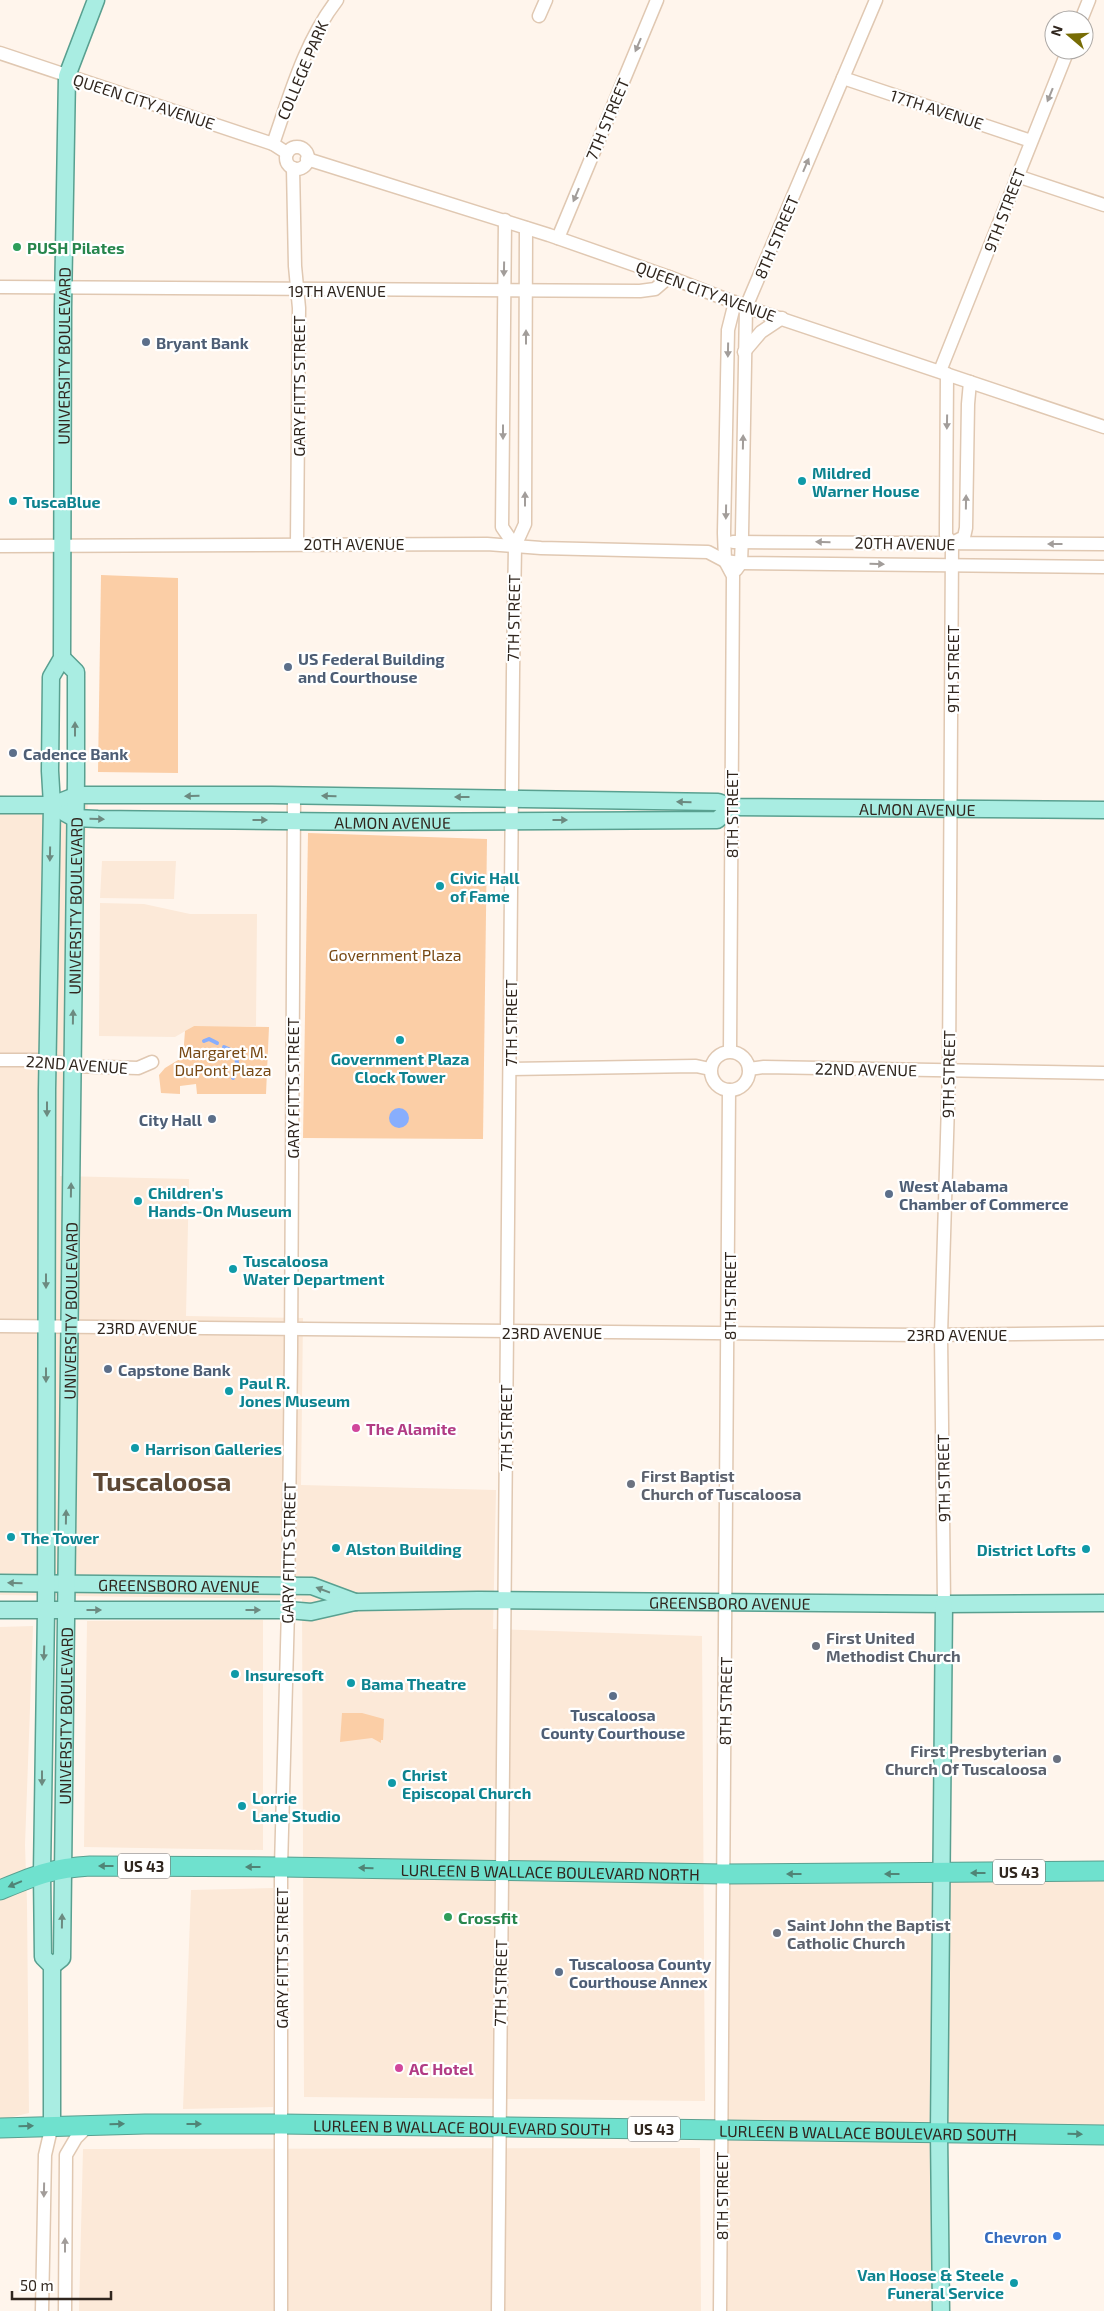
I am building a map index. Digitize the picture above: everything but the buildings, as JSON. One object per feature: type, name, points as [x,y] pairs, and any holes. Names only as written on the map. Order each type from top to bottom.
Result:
[{"type":"highway","name":"LURLEEN B WALLACE BOULEVARD NORTH","points":[[0,1890],[42,1873],[63,1867],[281,1867],[723,1874],[1104,1871]]},
{"type":"highway","name":"LURLEEN B WALLACE BOULEVARD SOUTH","points":[[0,2128],[52,2125],[281,2124],[1104,2135]]},
{"type":"main road","name":"UNIVERSITY BOULEVARD","points":[[52,2125],[52,1966],[43,1957],[42,1873],[46,1611],[46,1326],[52,805],[50,771],[51,677],[62,658],[67,76],[96,0]]},
{"type":"main road","name":"UNIVERSITY BOULEVARD","points":[[52,1966],[62,1958],[76,672],[62,658]]},
{"type":"main road","name":"ALMON AVENUE","points":[[0,805],[52,805],[75,796],[294,795],[718,802],[732,807],[1104,810]]},
{"type":"main road","points":[[52,805],[74,818]]},
{"type":"main road","name":"ALMON AVENUE","points":[[74,818],[511,821],[717,820],[732,807]]},
{"type":"main road","name":"GREENSBORO AVENUE","points":[[0,1583],[312,1586],[355,1602]]},
{"type":"main road","name":"GREENSBORO AVENUE","points":[[0,1610],[288,1610],[311,1612],[355,1602],[504,1600],[944,1604],[1104,1603]]},
{"type":"main road","points":[[941,2311],[939,2132],[944,1604]]},
{"type":"street","name":"COLLEGE PARK","points":[[273,144],[309,46],[326,14],[337,0]]},
{"type":"street","points":[[539,16],[546,0]]},
{"type":"street","name":"7TH STREET","points":[[558,238],[657,0]]},
{"type":"street","name":"8TH STREET","points":[[730,1052],[733,576],[725,561],[724,542],[728,330],[843,78],[873,1]]},
{"type":"street","name":"QUEEN CITY AVENUE","points":[[0,53],[273,144],[287,153],[292,148],[300,148],[306,152],[307,159],[505,220],[669,277],[740,304],[1104,426]]},
{"type":"street","name":"9TH STREET","points":[[944,1604],[941,1335],[949,1071],[952,808],[952,543],[946,536],[943,372],[1017,176],[1064,60]]},
{"type":"street","name":"17TH AVENUE","points":[[843,78],[1031,141]]},
{"type":"street","points":[[287,153],[287,164],[293,168],[302,167],[307,159]]},
{"type":"street","name":"GARY FITTS STREET","points":[[293,168],[295,266],[298,290],[298,543]]},
{"type":"street","points":[[1017,176],[1104,205]]},
{"type":"street","points":[[505,220],[502,527],[515,546]]},
{"type":"street","name":"7TH STREET","points":[[498,2311],[511,798],[515,546],[525,524],[526,228]]},
{"type":"street","name":"19TH AVENUE","points":[[0,287],[640,291],[656,289],[669,277]]},
{"type":"street","name":"8TH STREET","points":[[740,304],[744,352],[741,563]]},
{"type":"street","points":[[744,352],[761,332],[782,318]]},
{"type":"street","points":[[952,543],[964,537],[966,528],[970,382]]},
{"type":"street","points":[[708,552],[724,542]]},
{"type":"street","name":"20TH AVENUE","points":[[724,542],[1104,544]]},
{"type":"street","name":"20TH AVENUE","points":[[0,546],[298,543],[487,544],[708,552],[725,561],[741,563],[763,561],[1104,568]]},
{"type":"street","points":[[733,576],[741,563]]},
{"type":"street","name":"GARY FITTS STREET","points":[[280,2311],[281,1867],[288,1610],[294,795]]},
{"type":"street","points":[[730,1052],[741,1055],[746,1060],[749,1070],[744,1084],[740,1088],[729,1090],[717,1086],[710,1075],[710,1069],[716,1057],[730,1052]]},
{"type":"street","name":"22ND AVENUE","points":[[0,1060],[48,1060],[72,1066],[138,1068],[152,1062]]},
{"type":"street","points":[[510,1069],[696,1066],[710,1069]]},
{"type":"street","name":"22ND AVENUE","points":[[749,1070],[764,1067],[1104,1073]]},
{"type":"street","name":"8TH STREET","points":[[720,2311],[729,1090]]},
{"type":"street","name":"23RD AVENUE","points":[[0,1326],[941,1335],[1104,1333]]},
{"type":"street","name":"UNIVERSITY BOULEVARD","points":[[42,2311],[45,2155],[52,2125]]},
{"type":"street","points":[[65,2311],[66,2155],[89,2125]]},
{"type":"street","points":[[45,2168],[53,2164],[65,2167]]},
{"type":"shaded area","points":[[0,795],[88,802],[60,1176],[189,1179],[186,1316],[303,1318],[301,1485],[496,1490],[493,1629],[702,1636],[705,2101],[304,2097],[302,1599],[0,1595]]},
{"type":"shaded area","points":[[102,861],[176,861],[174,899],[100,898]]},
{"type":"shaded area","points":[[100,903],[144,904],[190,914],[257,914],[256,1026],[194,1026],[175,1037],[99,1036]]},
{"type":"shaded area","points":[[263,1620],[263,1850],[84,1847],[87,1621]]},
{"type":"shaded area","points":[[33,1626],[25,1845],[29,2113],[0,2120],[0,1627]]},
{"type":"shaded area","points":[[723,1874],[1104,1875],[1104,2134],[939,2132],[941,2311],[720,2311]]},
{"type":"shaded area","points":[[273,1888],[273,2107],[183,2109],[191,1890]]},
{"type":"shaded area","points":[[700,2148],[701,2311],[79,2311],[83,2149]]},
{"type":"green space","points":[[101,575],[178,578],[178,773],[98,772]]},
{"type":"green space","name":"Government Plaza","points":[[308,833],[487,839],[483,1139],[303,1138]]},
{"type":"green space","name":"Margaret M. DuPont Plaza","points":[[194,1026],[269,1027],[266,1094],[197,1094],[196,1084],[180,1086],[180,1094],[161,1093],[159,1075],[165,1068],[183,1057],[185,1031]]},
{"type":"green space","points":[[342,1713],[362,1713],[384,1719],[383,1740],[381,1740],[381,1743],[372,1738],[340,1742]]},
{"type":"water","points":[[399,1108],[406,1111],[409,1118],[406,1125],[399,1128],[392,1125],[389,1118],[392,1111]]},
{"type":"waterway","points":[[204,1041],[209,1039],[217,1043]]},
{"type":"waterway","points":[[224,1047],[235,1052],[237,1065],[233,1078]]},
{"type":"place","name":"PUSH Pilates","points":[[17,247]]},
{"type":"place","name":"Bryant Bank","points":[[146,342]]},
{"type":"place","name":"Mildred Warner House","points":[[802,481]]},
{"type":"place","name":"TuscaBlue","points":[[13,501]]},
{"type":"place","name":"US Federal Building and Courthouse","points":[[288,667]]},
{"type":"place","name":"Cadence Bank","points":[[13,753]]},
{"type":"place","name":"Civic Hall of Fame","points":[[440,886]]},
{"type":"place","name":"Government Plaza Clock Tower","points":[[400,1040]]},
{"type":"place","name":"City Hall","points":[[212,1119]]},
{"type":"place","name":"West Alabama Chamber of Commerce","points":[[889,1194]]},
{"type":"place","name":"Children's Hands-On Museum","points":[[138,1201]]},
{"type":"place","name":"Tuscaloosa Water Department","points":[[233,1269]]},
{"type":"place","name":"Capstone Bank","points":[[108,1369]]},
{"type":"place","name":"Paul R. Jones Museum","points":[[229,1391]]},
{"type":"place","name":"The Alamite","points":[[356,1428]]},
{"type":"place","name":"Harrison Galleries","points":[[135,1448]]},
{"type":"place","name":"First Baptist Church of Tuscaloosa","points":[[631,1484]]},
{"type":"place","name":"The Tower","points":[[11,1537]]},
{"type":"place","name":"Alston Building","points":[[336,1548]]},
{"type":"place","name":"District Lofts","points":[[1086,1549]]},
{"type":"place","name":"First United Methodist Church","points":[[816,1646]]},
{"type":"place","name":"Insuresoft","points":[[235,1674]]},
{"type":"place","name":"Bama Theatre","points":[[351,1683]]},
{"type":"place","name":"Tuscaloosa County Courthouse","points":[[613,1696]]},
{"type":"place","name":"First Presbyterian Church Of Tuscaloosa","points":[[1057,1759]]},
{"type":"place","name":"Christ Episcopal Church","points":[[392,1783]]},
{"type":"place","name":"Lorrie Lane Studio","points":[[242,1806]]},
{"type":"place","name":"Crossfit","points":[[448,1917]]},
{"type":"place","name":"Saint John the Baptist Catholic Church","points":[[777,1933]]},
{"type":"place","name":"Tuscaloosa County Courthouse Annex","points":[[559,1972]]},
{"type":"place","name":"AC Hotel","points":[[399,2068]]},
{"type":"place","name":"Chevron","points":[[1057,2236]]},
{"type":"place","name":"Van Hoose & Steele Funeral Service","points":[[1014,2283]]},
{"type":"district","name":"Tuscaloosa","points":[[162,1480]]}]
